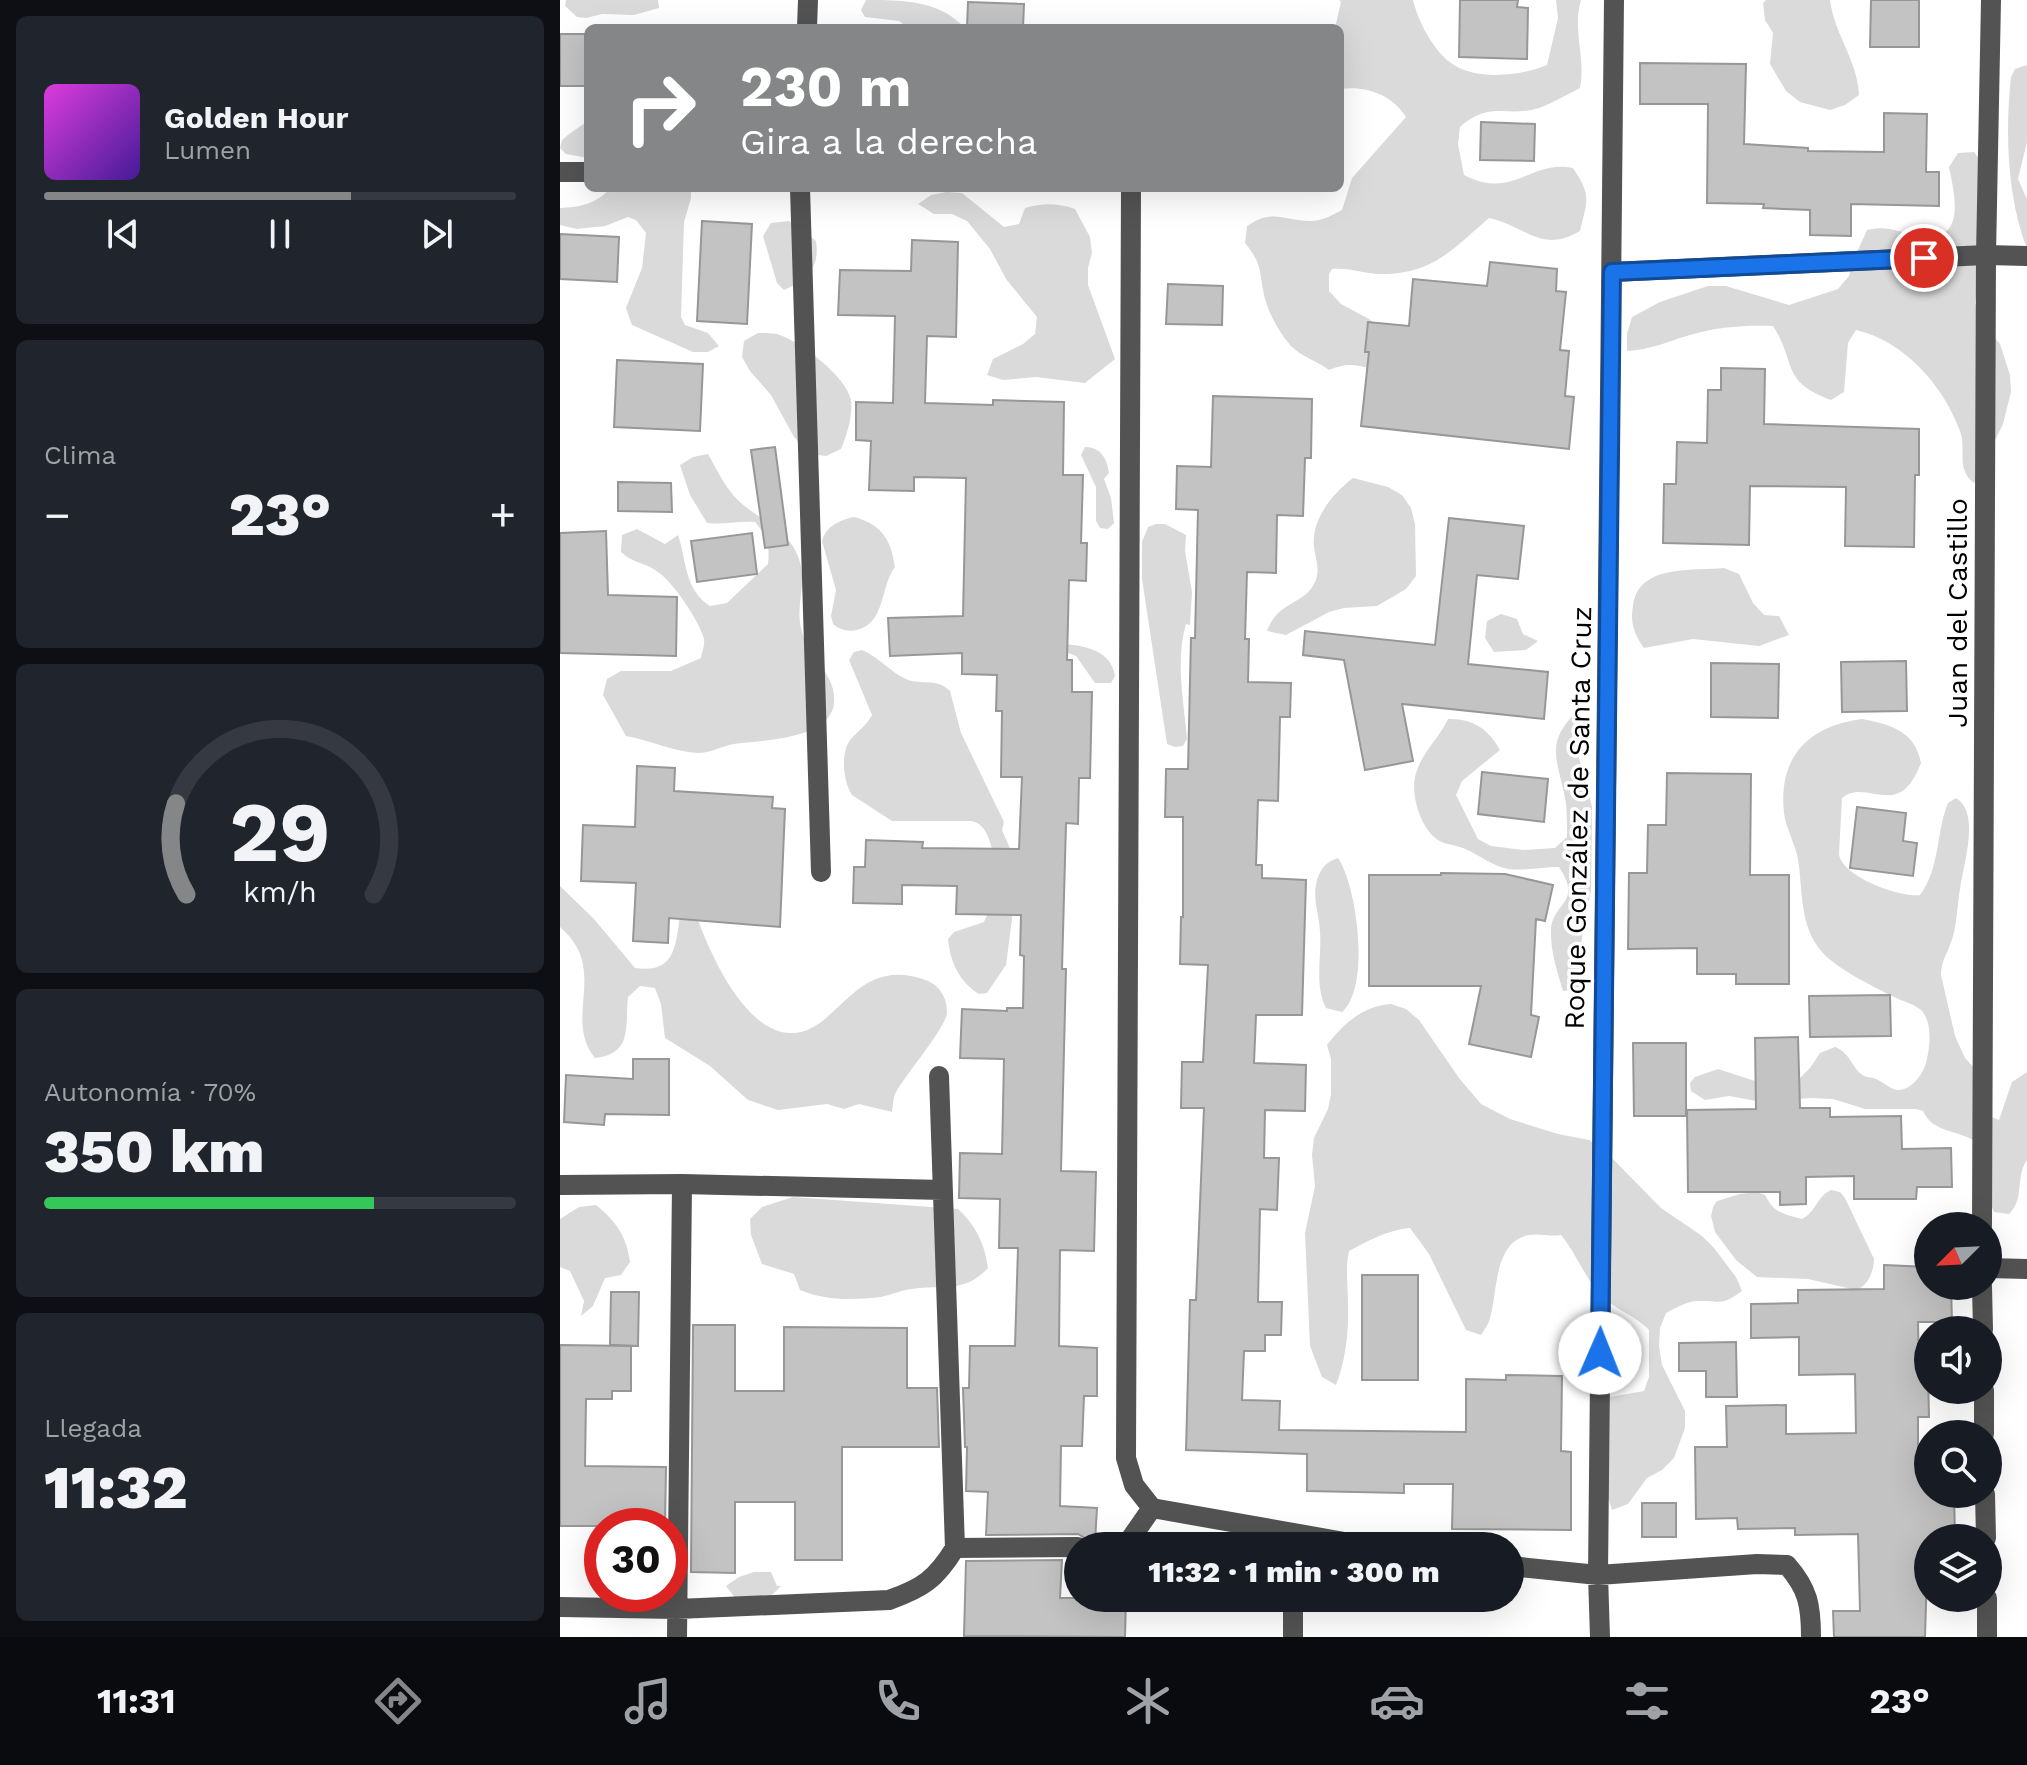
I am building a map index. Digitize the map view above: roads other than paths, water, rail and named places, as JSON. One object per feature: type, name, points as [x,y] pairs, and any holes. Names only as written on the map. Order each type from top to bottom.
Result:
[{"type":"street","points":[[807,24],[808,0]]},
{"type":"street","name":"Roque González de Santa Cruz","points":[[1600,1637],[1598,1575],[1614,0]]},
{"type":"street","name":"Juan del Castillo","points":[[1982,1212],[1986,255],[1991,0]]},
{"type":"street","points":[[560,172],[584,172]]},
{"type":"street","points":[[800,192],[821,872]]},
{"type":"street","points":[[1131,192],[1126,1458],[1134,1485],[1152,1508],[1258,1532]]},
{"type":"street","points":[[1612,272],[1986,255],[2027,256]]},
{"type":"street","points":[[688,1609],[889,1600],[915,1591],[939,1574],[955,1548],[939,1076]]},
{"type":"street","points":[[560,1185],[682,1184],[943,1190]]},
{"type":"street","points":[[678,1508],[682,1184]]},
{"type":"street","points":[[2002,1268],[2027,1269]]},
{"type":"street","points":[[1135,1532],[1152,1508]]},
{"type":"street","points":[[955,1548],[1064,1547]]},
{"type":"street","points":[[1524,1567],[1598,1575],[1757,1564],[1787,1565],[1803,1583],[1811,1617],[1811,1637]]},
{"type":"street","points":[[560,1607],[584,1607]]},
{"type":"street","points":[[677,1612],[677,1637]]},
{"type":"street","points":[[1293,1612],[1293,1637]]},
{"type":"street","points":[[1987,1612],[1987,1637]]}]
